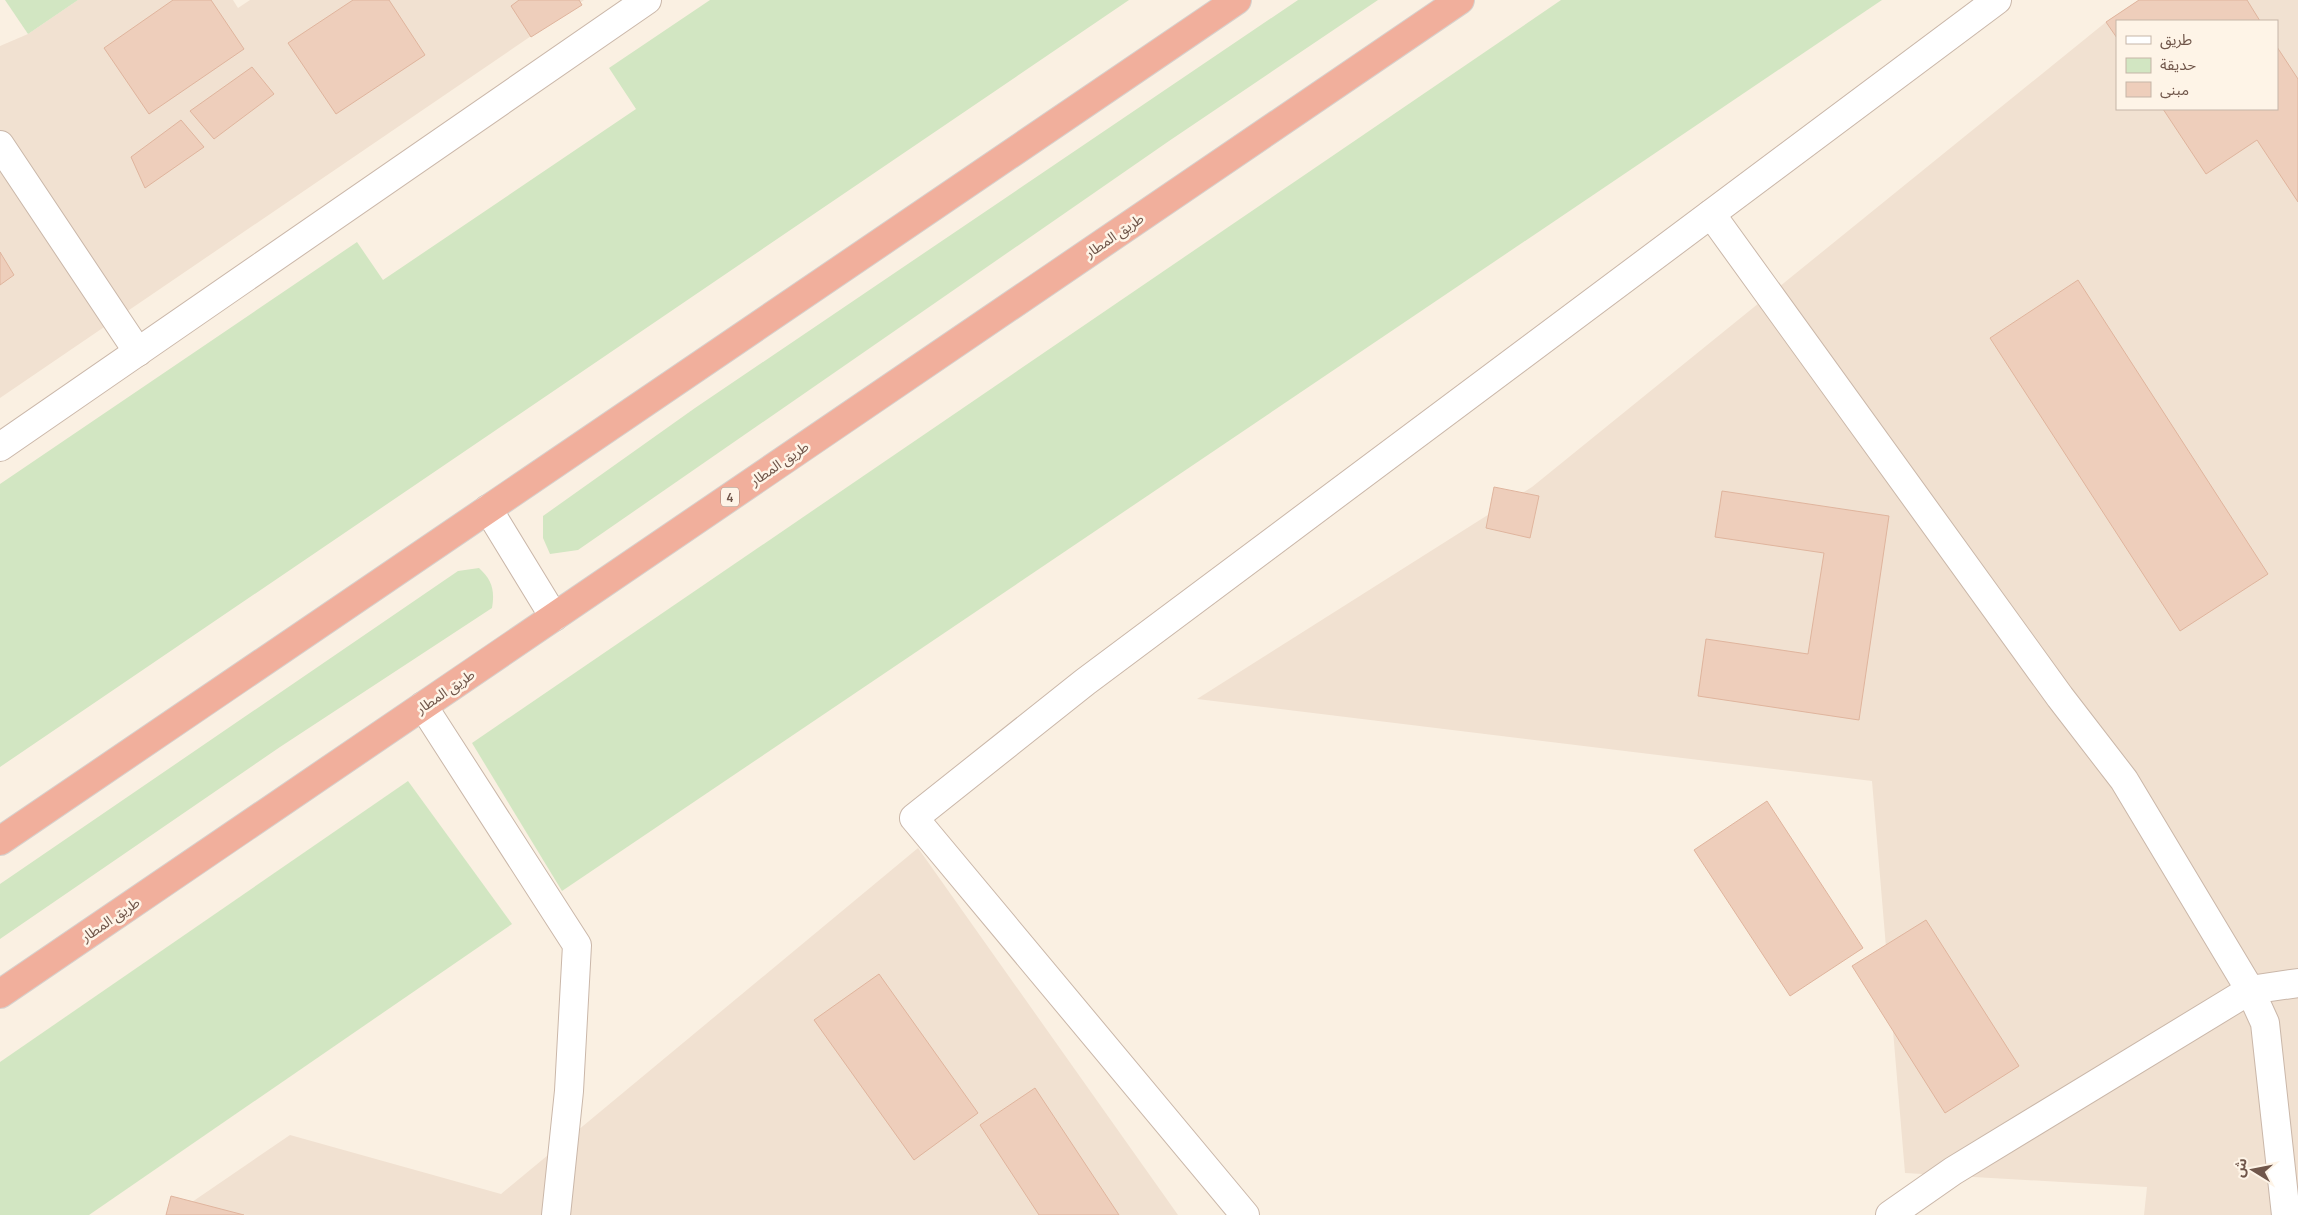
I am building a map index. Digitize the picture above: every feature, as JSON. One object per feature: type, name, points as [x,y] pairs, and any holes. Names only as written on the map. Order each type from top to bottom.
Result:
[{"type":"highway","points":[[0,841],[1237,0]]},
{"type":"highway","name":"طريق المطار","points":[[0,994],[1460,0]]},
{"type":"street","points":[[0,447],[647,0]]},
{"type":"street","points":[[1244,1215],[914,818],[1085,682],[1997,0]]},
{"type":"street","points":[[0,144],[138,352]]},
{"type":"street","points":[[1711,214],[2054,689],[2124,780],[2250,990],[2265,1023],[2286,1215]]},
{"type":"street","points":[[488,509],[554,616]]},
{"type":"street","points":[[423,706],[577,944],[569,1091],[556,1215]]},
{"type":"street","points":[[1890,1215],[1954,1171],[2250,990],[2298,983]]},
{"type":"shaded area","points":[[78,0],[233,0],[238,8],[250,0],[584,0],[0,398],[0,46],[28,34]]},
{"type":"shaded area","points":[[2139,0],[2298,0],[2298,1215],[2144,1215],[2147,1187],[1905,1173],[1872,781],[1197,699],[1532,487],[2106,22]]},
{"type":"shaded area","points":[[918,848],[1178,1215],[173,1215],[290,1135],[501,1194]]},
{"type":"green space","points":[[5,0],[78,0],[28,34]]},
{"type":"green space","points":[[710,0],[1129,0],[0,767],[0,484],[357,242],[383,280],[636,109],[609,68]]},
{"type":"green space","points":[[1298,0],[1378,0],[1169,141],[578,550],[550,554],[543,538],[543,516],[695,408]]},
{"type":"green space","points":[[1561,0],[1882,0],[562,891],[472,743]]},
{"type":"green space","points":[[479,568],[492,586],[492,608],[280,747],[0,939],[0,884],[458,571]]},
{"type":"green space","points":[[408,781],[512,924],[89,1215],[0,1215],[0,1062]]},
{"type":"building","points":[[173,0],[211,0],[244,49],[149,114],[104,48]]},
{"type":"building","points":[[353,0],[389,0],[425,55],[336,114],[288,43]]},
{"type":"building","points":[[519,0],[579,0],[582,5],[531,37],[511,6]]},
{"type":"building","points":[[2139,0],[2247,0],[2259,20],[2116,20],[2116,37],[2106,22]]},
{"type":"building","points":[[2278,49],[2298,79],[2298,202],[2257,140],[2206,174],[2164,110],[2278,110]]},
{"type":"building","points":[[252,67],[274,94],[214,139],[190,111]]},
{"type":"building","points":[[181,120],[204,147],[145,188],[131,157]]},
{"type":"building","points":[[0,252],[14,275],[0,285]]},
{"type":"building","points":[[2078,280],[2268,574],[2180,631],[1990,338]]},
{"type":"building","points":[[1494,487],[1539,496],[1530,538],[1486,528]]},
{"type":"building","points":[[1722,491],[1889,516],[1859,720],[1698,696],[1706,639],[1808,654],[1824,553],[1715,537]]},
{"type":"building","points":[[1767,801],[1863,948],[1790,996],[1694,850]]},
{"type":"building","points":[[1926,920],[2019,1066],[1945,1113],[1852,966]]},
{"type":"building","points":[[879,974],[978,1113],[914,1160],[814,1020]]},
{"type":"building","points":[[1035,1088],[1119,1215],[1039,1215],[980,1125]]},
{"type":"building","points":[[171,1196],[244,1215],[166,1215]]}]
